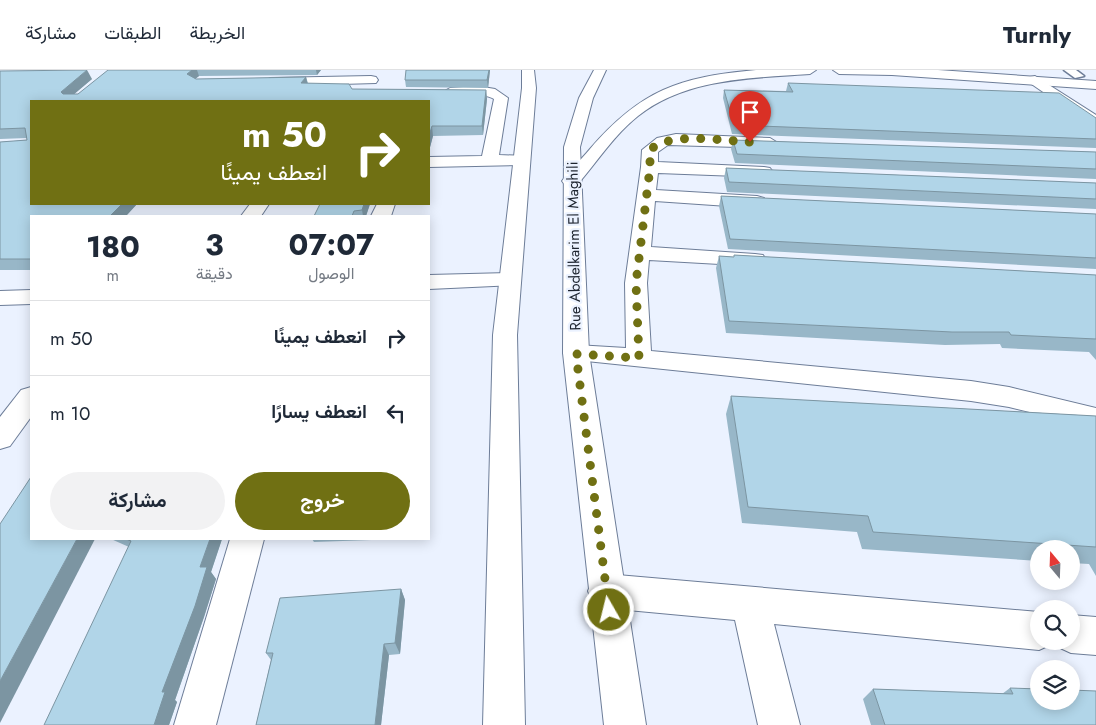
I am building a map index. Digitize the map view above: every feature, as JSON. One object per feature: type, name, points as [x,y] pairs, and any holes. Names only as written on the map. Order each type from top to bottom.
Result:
[{"type":"street","points":[[504,725],[505,335],[529,88],[528,70]]},
{"type":"street","name":"Rue Abdelkarim El Maghili","points":[[600,70],[586,98],[572,147],[571,181],[576,354],[625,725]]},
{"type":"street","points":[[571,181],[633,113],[651,101],[678,89],[700,83],[765,73],[810,70]]},
{"type":"street","points":[[839,70],[891,70],[1096,85]]},
{"type":"street","points":[[883,70],[891,70]]},
{"type":"street","points":[[996,70],[1074,73],[1096,77]]},
{"type":"street","points":[[255,82],[374,75]]},
{"type":"street","points":[[374,75],[359,94],[378,94]]},
{"type":"street","points":[[1035,80],[1096,122]]},
{"type":"street","points":[[432,92],[488,92],[495,93],[501,98],[490,160]]},
{"type":"street","points":[[639,358],[636,283],[650,168],[650,150],[662,142],[676,139],[792,144]]},
{"type":"street","points":[[430,162],[521,160]]},
{"type":"street","points":[[650,168],[779,173]]},
{"type":"street","points":[[647,195],[777,203]]},
{"type":"street","points":[[640,252],[778,262]]},
{"type":"street","points":[[430,282],[509,280]]},
{"type":"street","points":[[0,298],[30,297]]},
{"type":"street","points":[[576,354],[639,358],[970,391],[1009,397],[1096,418]]},
{"type":"street","points":[[0,438],[30,398]]},
{"type":"street","points":[[195,725],[248,540]]},
{"type":"street","points":[[606,591],[1030,630]]},
{"type":"street","points":[[750,604],[779,725]]},
{"type":"street","points":[[1080,635],[1096,636]]},
{"type":"building","points":[[87,70],[61,92],[63,94],[78,94],[108,70],[192,70],[187,74],[196,79],[306,77],[301,83],[349,84],[352,89],[486,90],[482,126],[432,126],[430,133],[430,100],[30,100],[30,205],[121,205],[111,215],[30,215],[30,259],[0,259],[0,142],[27,140],[25,128],[0,129],[0,71]]},
{"type":"building","points":[[406,70],[489,70],[487,80],[405,80]]},
{"type":"building","points":[[788,83],[1059,93],[1096,118],[1096,139],[734,125],[724,90],[793,92]]},
{"type":"building","points":[[733,140],[1096,152],[1096,169],[737,154]]},
{"type":"building","points":[[726,168],[1096,183],[1096,199],[729,182]]},
{"type":"building","points":[[721,196],[1096,214],[1096,258],[730,239]]},
{"type":"building","points":[[320,205],[364,205],[362,210],[354,211],[352,215],[314,215]]},
{"type":"building","points":[[734,255],[1096,275],[1096,339],[1011,335],[1009,332],[952,332],[729,321],[719,256],[734,257]]},
{"type":"building","points":[[731,396],[1096,416],[1096,547],[1080,546],[1080,540],[1030,540],[1030,543],[873,532],[868,516],[748,507]]},
{"type":"building","points":[[30,479],[30,540],[76,540],[0,681],[0,524]]},
{"type":"building","points":[[128,540],[210,540],[200,567],[207,567],[195,606],[162,692],[165,692],[154,725],[44,725],[131,541]]},
{"type":"building","points":[[401,589],[395,643],[384,644],[375,725],[256,725],[273,653],[266,653],[280,598]]},
{"type":"building","points":[[1010,688],[1030,689],[1030,710],[1080,710],[1080,690],[1096,691],[1096,725],[885,725],[873,689],[1013,694]]},
{"type":"route","points":[[609,610],[576,354],[639,358],[636,283],[650,168],[650,150],[662,142],[676,139],[750,142]]}]
